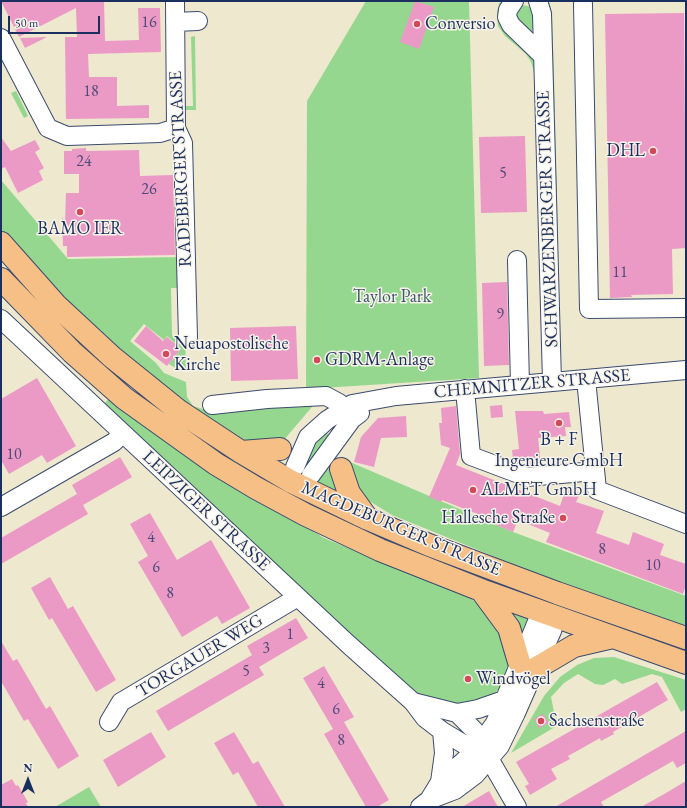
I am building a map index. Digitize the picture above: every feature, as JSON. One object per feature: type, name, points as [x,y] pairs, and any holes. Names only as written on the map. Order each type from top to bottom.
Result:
[{"type":"main road","name":"MAGDEBURGER STRASSE","points":[[1,243],[56,305],[112,357],[179,411],[241,452],[299,477],[368,519],[436,548],[557,593],[686,638]]},
{"type":"main road","name":"MAGDEBURGER STRASSE","points":[[1,279],[19,300],[72,352],[124,398],[216,464],[283,503],[380,550],[481,590],[686,662]]},
{"type":"main road","points":[[241,452],[280,449]]},
{"type":"main road","points":[[341,469],[349,493],[368,519]]},
{"type":"main road","points":[[283,503],[299,477]]},
{"type":"main road","points":[[481,590],[509,628],[527,666],[574,646],[613,637]]},
{"type":"main road","points":[[548,614],[557,593]]},
{"type":"street","name":"RADEBERGER STRASSE","points":[[175,1],[176,128],[183,143],[188,338]]},
{"type":"street","points":[[514,1],[508,10],[507,18],[511,25],[543,56]]},
{"type":"street","name":"SCHWARZENBERGER STRASSE","points":[[538,1],[542,14],[552,382]]},
{"type":"street","points":[[583,4],[589,309],[686,308]]},
{"type":"street","points":[[175,22],[198,21]]},
{"type":"street","points":[[1,38],[48,128],[61,135],[160,133],[176,128]]},
{"type":"street","points":[[517,260],[520,385]]},
{"type":"street","name":"LEIPZIGER STRASSE","points":[[1,319],[298,597],[413,702],[426,718],[442,731],[483,751]]},
{"type":"street","name":"CHEMNITZER STRASSE","points":[[280,449],[308,437],[348,414],[352,404],[396,396],[686,370]]},
{"type":"street","points":[[586,379],[597,490],[686,524]]},
{"type":"street","points":[[465,390],[471,456],[527,476],[595,471]]},
{"type":"street","points":[[212,405],[314,395],[333,398],[348,414],[340,434],[299,477]]},
{"type":"street","points":[[1,507],[114,442],[123,433]]},
{"type":"street","points":[[340,434],[341,469]]},
{"type":"street","name":"CHEMNITZER STRASSE","points":[[299,477],[308,437]]},
{"type":"street","name":"TORGAUER WEG","points":[[109,722],[121,702],[298,597]]},
{"type":"street","points":[[425,804],[455,790],[475,775],[504,700],[552,631],[548,614]]},
{"type":"street","points":[[425,804],[440,782],[483,751],[500,746],[510,728],[527,666]]},
{"type":"street","name":"LEIPZIGER STRASSE","points":[[413,702],[456,713],[478,709],[504,700]]},
{"type":"street","name":"LEIPZIGER STRASSE","points":[[456,713],[474,730],[483,751]]},
{"type":"street","points":[[440,782],[444,753],[442,731]]},
{"type":"street","points":[[483,751],[517,807]]},
{"type":"green space","name":"Taylor Park","points":[[366,1],[469,1],[479,378],[306,389],[307,101]]},
{"type":"green space","points":[[500,1],[504,3],[535,60],[538,71],[534,72],[531,62],[526,54],[505,36],[498,26],[497,11]]},
{"type":"green space","points":[[546,1],[549,1],[552,12],[555,112],[552,112]]},
{"type":"green space","points":[[522,5],[532,7],[535,28],[530,32],[517,23],[515,12]]},
{"type":"green space","points":[[195,36],[196,110],[184,110],[184,106],[193,106],[191,37]]},
{"type":"green space","points":[[16,91],[28,116],[24,118],[11,93]]},
{"type":"green space","points":[[551,120],[555,120],[558,242],[554,242]]},
{"type":"green space","points":[[1,180],[68,259],[181,257],[182,288],[171,288],[172,334],[173,337],[185,337],[186,370],[179,370],[169,364],[181,349],[167,336],[164,340],[144,324],[130,341],[156,363],[164,373],[186,382],[187,397],[193,406],[206,410],[317,401],[283,441],[255,444],[231,437],[168,392],[87,322],[1,233]]},
{"type":"green space","points":[[109,398],[324,538],[470,598],[486,609],[510,653],[508,671],[500,688],[487,700],[458,707],[419,695],[398,680],[103,406]]},
{"type":"green space","points":[[326,432],[329,435],[328,438],[307,470],[301,467],[311,449]]},
{"type":"green space","points":[[334,452],[336,476],[348,500],[314,483]]},
{"type":"green space","points":[[350,462],[513,532],[686,596],[686,630],[537,579],[493,556],[392,515],[366,499],[354,484]]},
{"type":"green space","points":[[499,606],[531,617],[520,645]]},
{"type":"green space","points":[[570,612],[580,613],[686,650],[686,654]]},
{"type":"green space","points":[[614,657],[686,680],[686,709],[681,712],[662,677],[652,674],[622,684],[615,679],[603,685],[595,684],[578,674],[564,683],[551,697],[554,712],[560,724],[511,753],[544,696],[560,677],[577,665],[594,658]]},
{"type":"green space","points":[[89,787],[101,807],[55,807]]},
{"type":"building","points":[[1,1],[104,1],[105,41],[139,40],[138,8],[160,8],[161,52],[88,54],[89,77],[117,77],[117,106],[149,105],[149,118],[66,119],[65,37],[77,37],[76,8],[19,37]]},
{"type":"building","name":"Conversio","points":[[415,1],[434,7],[419,49],[400,42]]},
{"type":"building","points":[[684,13],[686,248],[672,249],[673,294],[631,295],[632,297],[610,298],[605,14]]},
{"type":"building","points":[[47,37],[25,48],[20,38]]},
{"type":"building","points":[[525,136],[527,212],[481,213],[479,137]]},
{"type":"building","points":[[1,137],[11,151],[35,140],[40,149],[35,152],[44,168],[39,171],[43,180],[18,193],[5,167],[1,169]]},
{"type":"building","points":[[86,148],[86,151],[139,150],[140,176],[173,175],[175,255],[67,257],[67,246],[63,246],[62,217],[65,223],[66,193],[79,193],[79,174],[64,174],[64,151]]},
{"type":"building","points":[[507,282],[509,365],[484,366],[482,283]]},
{"type":"building","points":[[146,326],[163,341],[167,337],[181,349],[167,366],[134,341]]},
{"type":"building","points":[[296,326],[298,379],[231,381],[230,328]]},
{"type":"building","points":[[37,378],[76,446],[47,463],[42,455],[9,474],[1,460],[1,399]]},
{"type":"building","points":[[502,405],[503,417],[491,418],[490,406]]},
{"type":"building","points":[[456,406],[460,454],[456,465],[560,506],[566,488],[580,493],[576,502],[604,511],[596,533],[629,545],[633,532],[664,544],[660,555],[686,564],[686,585],[683,594],[546,542],[550,533],[518,520],[513,532],[494,524],[495,521],[442,500],[441,502],[429,497],[450,448],[441,445],[439,423],[442,423],[441,408]]},
{"type":"building","points":[[515,411],[543,411],[544,414],[569,412],[571,427],[565,427],[566,436],[538,438],[541,465],[530,466],[530,459],[513,460],[512,450],[519,449]]},
{"type":"building","points":[[406,416],[407,437],[381,438],[374,467],[354,462],[361,437],[378,418]]},
{"type":"building","points":[[120,457],[132,477],[83,505],[88,514],[1,564],[1,538],[77,494],[72,485]]},
{"type":"building","points":[[150,513],[177,560],[211,540],[250,608],[222,624],[217,616],[182,637],[138,562],[148,556],[130,524]]},
{"type":"building","points":[[50,577],[68,609],[73,606],[116,680],[96,692],[52,618],[49,620],[31,588]]},
{"type":"building","points":[[296,618],[308,638],[259,667],[264,675],[168,731],[156,711],[252,655],[247,646]]},
{"type":"building","points":[[1,641],[13,661],[17,659],[46,709],[50,706],[79,756],[58,769],[28,719],[24,721],[1,681]]},
{"type":"building","points":[[324,666],[354,717],[344,722],[389,800],[377,807],[366,807],[324,734],[333,729],[303,678]]},
{"type":"building","points":[[657,682],[668,700],[613,732],[614,734],[601,741],[600,738],[568,756],[570,759],[551,769],[557,779],[530,795],[525,786],[529,784],[516,762]]},
{"type":"building","name":"Sachsenstraße","points":[[543,714],[549,723],[539,728],[534,719]]},
{"type":"building","points":[[686,731],[686,763],[677,768],[673,761],[601,802],[604,807],[555,807]]},
{"type":"building","points":[[151,732],[166,757],[118,787],[103,760]]},
{"type":"building","points":[[234,732],[253,764],[258,761],[285,807],[258,807],[238,772],[233,775],[214,743]]},
{"type":"building","points":[[12,779],[16,786],[18,785],[28,802],[26,803],[28,807],[1,807],[1,785]]},
{"type":"building","points":[[686,781],[686,807],[641,807],[666,793]]},
{"type":"building","points":[[489,791],[498,807],[462,807]]},
{"type":"place","name":"Conversio","points":[[417,24]]},
{"type":"place","name":"DHL","points":[[653,151]]},
{"type":"place","name":"BAMO IER","points":[[80,212]]},
{"type":"place","name":"Neuapostolische Kirche","points":[[166,354]]},
{"type":"place","name":"GDRM-Anlage","points":[[317,360]]},
{"type":"place","name":"B + F Ingenieure GmbH","points":[[559,423]]},
{"type":"place","name":"ALMET GmbH","points":[[473,490]]},
{"type":"place","name":"Hallesche Straße","points":[[563,518]]},
{"type":"place","name":"Windvögel","points":[[468,679]]},
{"type":"place","name":"Sachsenstraße","points":[[541,721]]}]
